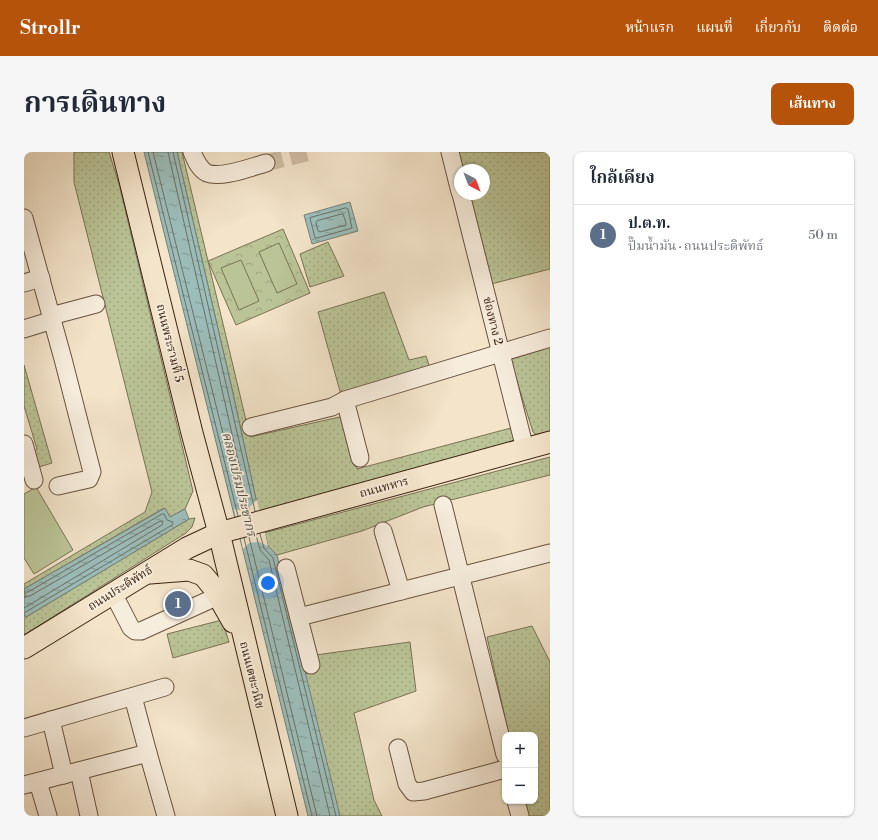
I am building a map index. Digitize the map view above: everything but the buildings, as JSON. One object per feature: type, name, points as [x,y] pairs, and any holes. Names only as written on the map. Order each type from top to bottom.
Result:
[{"type":"main road","name":"ถนนพระรามที่ 5","points":[[123,152],[192,433],[219,533]]},
{"type":"main road","name":"ถนนทหาร","points":[[219,533],[550,442]]},
{"type":"main road","name":"ถนนประดิพัทธ์","points":[[24,648],[186,548],[219,533]]},
{"type":"main road","name":"ถนนเตชะวนิช","points":[[219,533],[287,816]]},
{"type":"main road","points":[[145,573],[189,570],[203,575],[213,587],[244,640]]},
{"type":"lane","points":[[192,152],[198,164],[206,172],[222,175],[266,164]]},
{"type":"lane","name":"ช่องทาง 2","points":[[450,152],[454,168]]},
{"type":"lane","name":"ช่องทาง 2","points":[[462,200],[525,449]]},
{"type":"lane","points":[[24,218],[92,472],[89,479],[58,486]]},
{"type":"lane","points":[[24,283],[41,278]]},
{"type":"lane","points":[[24,329],[52,318],[96,304]]},
{"type":"lane","points":[[251,427],[332,407],[345,400],[550,338]]},
{"type":"lane","points":[[345,400],[360,458]]},
{"type":"lane","points":[[24,444],[34,480]]},
{"type":"lane","points":[[443,505],[502,743]]},
{"type":"lane","points":[[383,531],[401,591]]},
{"type":"lane","points":[[299,617],[550,553]]},
{"type":"lane","points":[[286,568],[311,665]]},
{"type":"lane","points":[[113,593],[131,628],[135,631],[141,631],[218,596]]},
{"type":"lane","points":[[24,728],[164,687]]},
{"type":"lane","points":[[133,697],[166,816]]},
{"type":"lane","points":[[51,720],[89,816]]},
{"type":"lane","points":[[398,748],[407,784],[413,792],[424,791],[502,770]]},
{"type":"lane","points":[[48,816],[31,783],[148,753]]},
{"type":"lane","points":[[517,804],[520,816]]},
{"type":"green space","points":[[74,152],[109,152],[119,184],[193,491],[185,509],[170,517],[164,508],[24,589],[24,584],[145,512],[152,492],[74,182]]},
{"type":"green space","points":[[177,152],[182,152],[250,437],[344,416],[357,469],[511,428],[515,439],[510,443],[259,513]]},
{"type":"green space","points":[[457,152],[550,152],[550,269],[491,284],[469,200],[490,200],[490,164],[460,164]]},
{"type":"green space","points":[[283,229],[310,293],[236,325],[208,261]]},
{"type":"green space","points":[[328,242],[344,276],[310,287],[300,254]]},
{"type":"green space","points":[[279,243],[297,284],[277,293],[259,252]]},
{"type":"green space","points":[[241,260],[259,301],[239,310],[221,268]]},
{"type":"green space","points":[[384,292],[409,360],[426,356],[430,368],[341,395],[318,312]]},
{"type":"green space","points":[[550,344],[550,436],[538,436],[533,432],[509,356]]},
{"type":"green space","points":[[24,365],[52,463],[39,467],[35,465],[32,453],[37,449],[24,406]]},
{"type":"green space","points":[[550,457],[550,475],[423,507],[362,531],[277,555],[268,546],[264,533]]},
{"type":"green space","points":[[36,487],[73,550],[34,574],[24,558],[24,494]]},
{"type":"green space","points":[[195,518],[192,527],[186,533],[24,635],[24,614],[26,617],[189,519]]},
{"type":"green space","points":[[222,620],[229,642],[173,658],[167,634]]},
{"type":"green space","points":[[532,626],[550,662],[550,816],[527,816],[525,804],[538,804],[538,732],[508,732],[487,637]]},
{"type":"green space","points":[[410,642],[416,691],[354,713],[374,800],[382,816],[339,816],[301,657]]},
{"type":"water","name":"คลองเปรมประชากร","points":[[144,152],[177,152],[259,513],[268,546],[277,555],[340,816],[308,816]]},
{"type":"water","points":[[350,202],[358,231],[312,244],[304,215]]},
{"type":"water","points":[[165,508],[170,517],[185,509],[189,519],[26,617],[24,614],[24,598],[26,597],[24,589]]},
{"type":"pier","points":[[257,500],[268,546],[259,542],[249,543],[243,549],[234,509],[239,510],[248,508]]},
{"type":"tunnel","points":[[266,163],[310,152]]},
{"type":"place","name":"ป.ต.ท.","points":[[178,604]]}]
